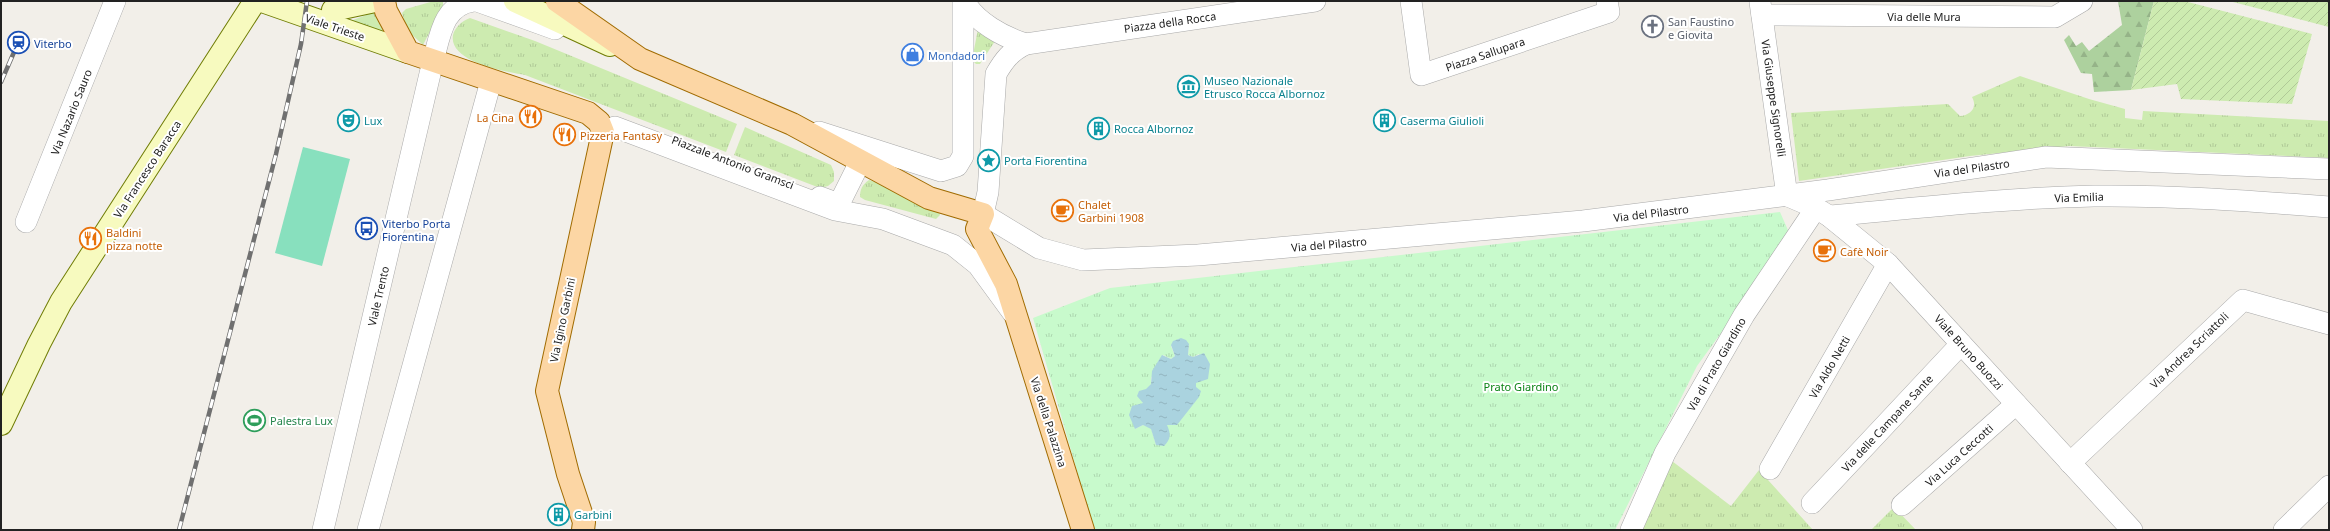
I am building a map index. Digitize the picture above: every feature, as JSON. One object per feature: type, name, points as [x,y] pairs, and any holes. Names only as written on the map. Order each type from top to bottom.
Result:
[{"type":"main road","name":"Via Francesco Baracca","points":[[1,424],[39,344],[61,302],[255,1]]},
{"type":"main road","name":"Viale Trieste","points":[[262,1],[309,19],[408,52]]},
{"type":"main road","points":[[309,19],[338,5],[375,1]]},
{"type":"main road","points":[[384,1],[386,11],[408,52]]},
{"type":"main road","points":[[515,1],[640,59],[792,124],[929,198],[983,214]]},
{"type":"main road","points":[[557,1],[640,59]]},
{"type":"main road","name":"Piazzale Antonio Gramsci","points":[[408,52],[588,113]]},
{"type":"main road","points":[[588,113],[600,122],[603,132]]},
{"type":"main road","name":"Via Igino Garbini","points":[[583,530],[584,522],[547,391],[603,132]]},
{"type":"main road","name":"Via della Palazzina","points":[[983,214],[977,229],[1006,284],[1083,530]]},
{"type":"street","name":"Via Nazario Sauro","points":[[26,222],[115,1]]},
{"type":"street","points":[[433,61],[442,28],[450,11],[462,3],[473,1]]},
{"type":"street","points":[[477,1],[640,59]]},
{"type":"street","points":[[964,1],[970,12],[978,19],[1016,41],[1026,44]]},
{"type":"street","points":[[792,124],[941,171],[957,166],[963,156],[964,1]]},
{"type":"street","name":"Piazza della Rocca","points":[[983,214],[988,192],[996,74],[1006,58],[1016,49],[1026,44],[1315,1]]},
{"type":"street","name":"Piazza Sallupara","points":[[1411,1],[1421,75],[1609,12],[1607,1]]},
{"type":"street","name":"Via delle Mura","points":[[1761,8],[2055,17],[2082,1]]},
{"type":"street","name":"Via Giuseppe Signorelli","points":[[1761,8],[1787,196]]},
{"type":"street","name":"Piazzale Antonio Gramsci","points":[[442,28],[445,47],[467,72]]},
{"type":"street","name":"Viale Trento","points":[[323,530],[433,61]]},
{"type":"street","points":[[368,530],[492,81]]},
{"type":"street","name":"Piazzale Antonio Gramsci","points":[[588,113],[619,118],[839,204],[860,162]]},
{"type":"street","name":"Piazzale Antonio Gramsci","points":[[603,132],[615,127],[835,210]]},
{"type":"street","name":"Via del Pilastro","points":[[983,214],[1040,248],[1083,260],[1198,255],[1583,221],[1787,196],[2046,157],[2329,169]]},
{"type":"street","name":"Viale Bruno Buozzi","points":[[1787,196],[1822,212],[1888,264],[2132,530]]},
{"type":"street","name":"Via Emilia","points":[[1822,212],[1999,200],[2094,196],[2218,199],[2329,207]]},
{"type":"street","name":"Via della Palazzina","points":[[835,210],[883,219],[953,245],[978,265],[1015,315]]},
{"type":"street","name":"Via di Prato Giardino","points":[[1631,530],[1665,453],[1744,315],[1822,212]]},
{"type":"street","name":"Via Aldo Netti","points":[[1770,469],[1888,264]]},
{"type":"street","name":"Via Andrea Scriattoli","points":[[2070,463],[2243,300],[2329,324]]},
{"type":"street","name":"Via delle Campane Sante","points":[[1812,503],[1961,344]]},
{"type":"street","name":"Via Luca Ceccotti","points":[[1902,506],[2016,404]]},
{"type":"street","points":[[2284,530],[2329,486]]},
{"type":"green space","points":[[434,1],[443,2],[443,6],[423,45],[407,30],[402,13],[406,9]]},
{"type":"green space","points":[[2118,1],[2154,1],[2131,90],[2094,92],[2092,74],[2081,73],[2064,40],[2069,35],[2076,46],[2082,42],[2089,51],[2122,25]]},
{"type":"green space","points":[[2154,1],[2184,1],[2312,34],[2292,104],[2181,99],[2177,84],[2131,90]]},
{"type":"green space","points":[[2229,1],[2329,1],[2329,27]]},
{"type":"green space","points":[[377,11],[389,35],[348,22],[374,12]]},
{"type":"green space","points":[[470,18],[535,41],[737,124],[726,152],[525,75],[493,68],[469,59],[460,52],[454,44],[453,35],[455,29],[459,25]]},
{"type":"green space","points":[[978,29],[995,41],[980,64],[976,64],[972,60]]},
{"type":"green space","points":[[2020,76],[2089,99],[2125,109],[2125,118],[2142,120],[2143,111],[2329,121],[2329,158],[2069,146],[1970,156],[1799,181],[1791,113],[1948,104],[1960,116],[1967,114],[1972,110],[1974,101],[1972,97]]},
{"type":"green space","points":[[745,127],[831,165],[834,172],[834,181],[828,186],[820,188],[734,155]]},
{"type":"green space","points":[[303,147],[350,159],[322,266],[275,253]]},
{"type":"green space","points":[[869,180],[890,187],[939,212],[940,215],[936,219],[865,200],[860,197],[860,192],[863,185]]},
{"type":"green space","name":"Prato Giardino","points":[[1780,212],[1791,237],[1697,366],[1615,530],[1094,530],[1033,318],[1110,288]],"holes":[[[1189,344],[1188,355],[1193,357],[1199,354],[1195,387],[1167,425],[1156,445],[1151,428],[1143,425],[1135,429],[1143,403],[1141,399],[1151,384],[1151,378],[1163,355],[1171,359],[1175,356],[1171,346]]]},
{"type":"green space","points":[[1668,458],[1731,506],[1759,470],[1813,530],[1645,530],[1639,526]]},
{"type":"green space","points":[[1894,507],[1916,530],[1871,530]]},
{"type":"water","points":[[1181,338],[1186,340],[1189,344],[1188,355],[1193,357],[1204,353],[1210,364],[1208,379],[1196,383],[1196,387],[1201,391],[1199,397],[1177,425],[1167,425],[1170,436],[1168,441],[1164,446],[1156,445],[1151,429],[1143,425],[1135,429],[1129,415],[1132,406],[1143,403],[1137,396],[1139,391],[1146,389],[1151,384],[1152,371],[1162,355],[1171,359],[1175,356],[1171,345],[1173,341]]},
{"type":"railway","points":[[179,530],[276,154],[301,44],[307,1]]},
{"type":"railway","points":[[1,82],[18,43]]},
{"type":"place","name":"San Faustino e Giovita","points":[[1653,27]]},
{"type":"place","name":"Viterbo","points":[[18,43]]},
{"type":"place","name":"Mondadori","points":[[912,55]]},
{"type":"place","name":"Museo Nazionale Etrusco Rocca Albornoz","points":[[1189,86]]},
{"type":"place","name":"La Cina","points":[[530,117]]},
{"type":"place","name":"Lux","points":[[348,120]]},
{"type":"place","name":"Caserma Giulioli","points":[[1384,120]]},
{"type":"place","name":"Rocca Albornoz","points":[[1099,128]]},
{"type":"place","name":"Pizzeria Fantasy","points":[[565,135]]},
{"type":"place","name":"Porta Fiorentina","points":[[989,160]]},
{"type":"place","name":"Chalet Garbini 1908","points":[[1063,210]]},
{"type":"place","name":"Viterbo Porta Fiorentina","points":[[366,229]]},
{"type":"place","name":"Baldini pizza notte","points":[[90,238]]},
{"type":"place","name":"Cafè Noir","points":[[1825,251]]},
{"type":"place","name":"Palestra Lux","points":[[255,420]]},
{"type":"place","name":"Garbini","points":[[558,514]]}]
